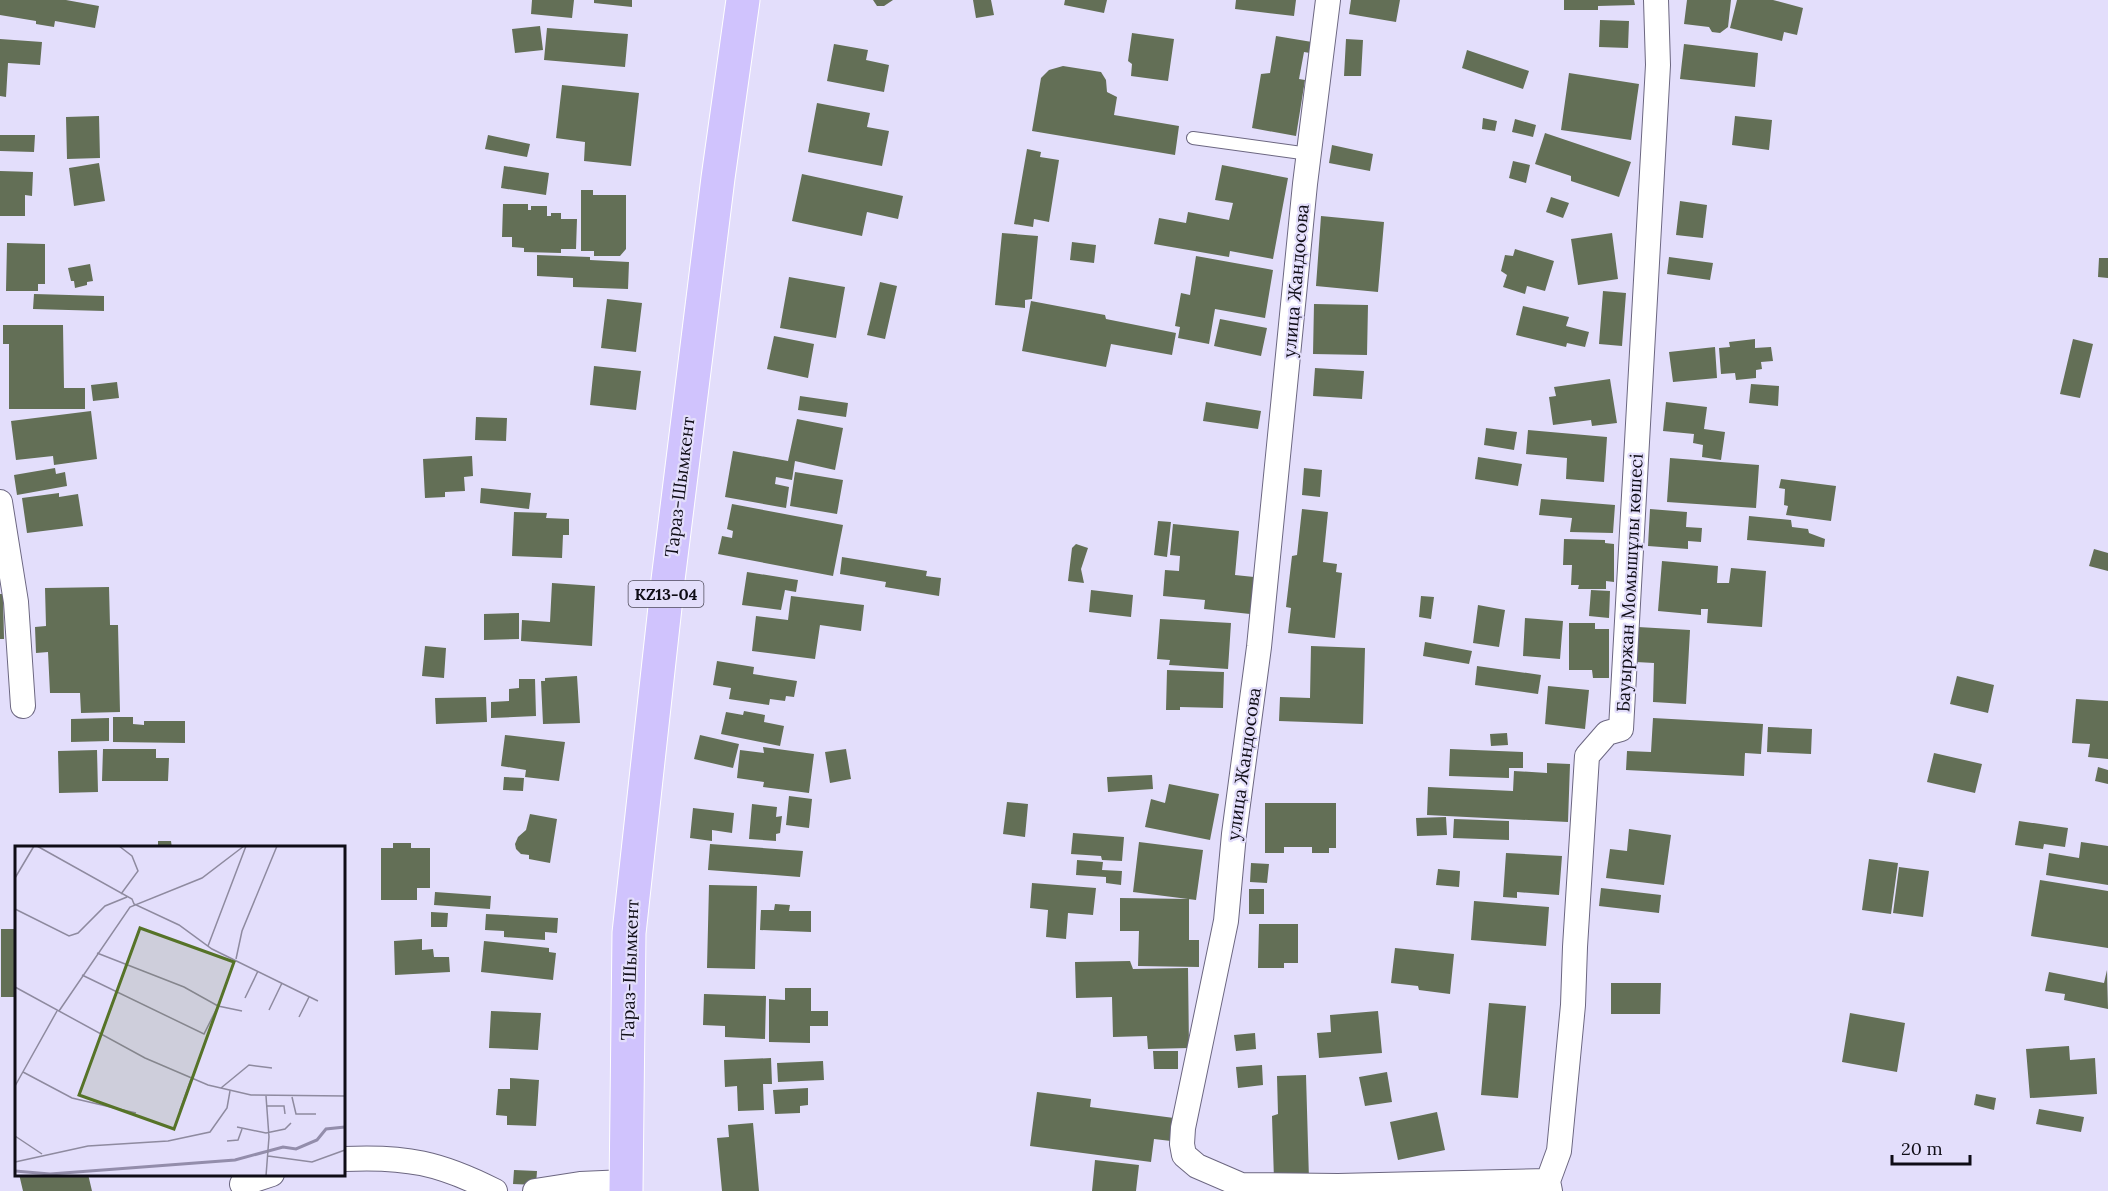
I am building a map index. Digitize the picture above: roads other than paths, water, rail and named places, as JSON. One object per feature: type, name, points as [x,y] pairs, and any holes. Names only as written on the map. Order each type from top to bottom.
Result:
[{"type":"main road","name":"Тараз-Шымкент","points":[[626,1187],[629,933],[671,556],[742,0]]},
{"type":"street","name":"улица Жандосова","points":[[1328,0],[1309,154],[1260,647],[1233,834],[1226,921],[1183,1128],[1184,1155],[1197,1166],[1241,1185],[1549,1186]]},
{"type":"street","name":"Бауыржан Момышұлы көшесі","points":[[1549,1186],[1559,1151],[1573,1005],[1587,756],[1607,733],[1621,729],[1659,65],[1656,0]]},
{"type":"street","points":[[0,502],[16,602],[23,706]]},
{"type":"street","points":[[345,1159],[383,1158],[424,1162],[462,1174],[495,1191]]},
{"type":"street","points":[[242,1184],[266,1176]]},
{"type":"street","points":[[535,1191],[580,1184],[626,1187]]},
{"type":"lane","points":[[1193,138],[1309,154]]}]
